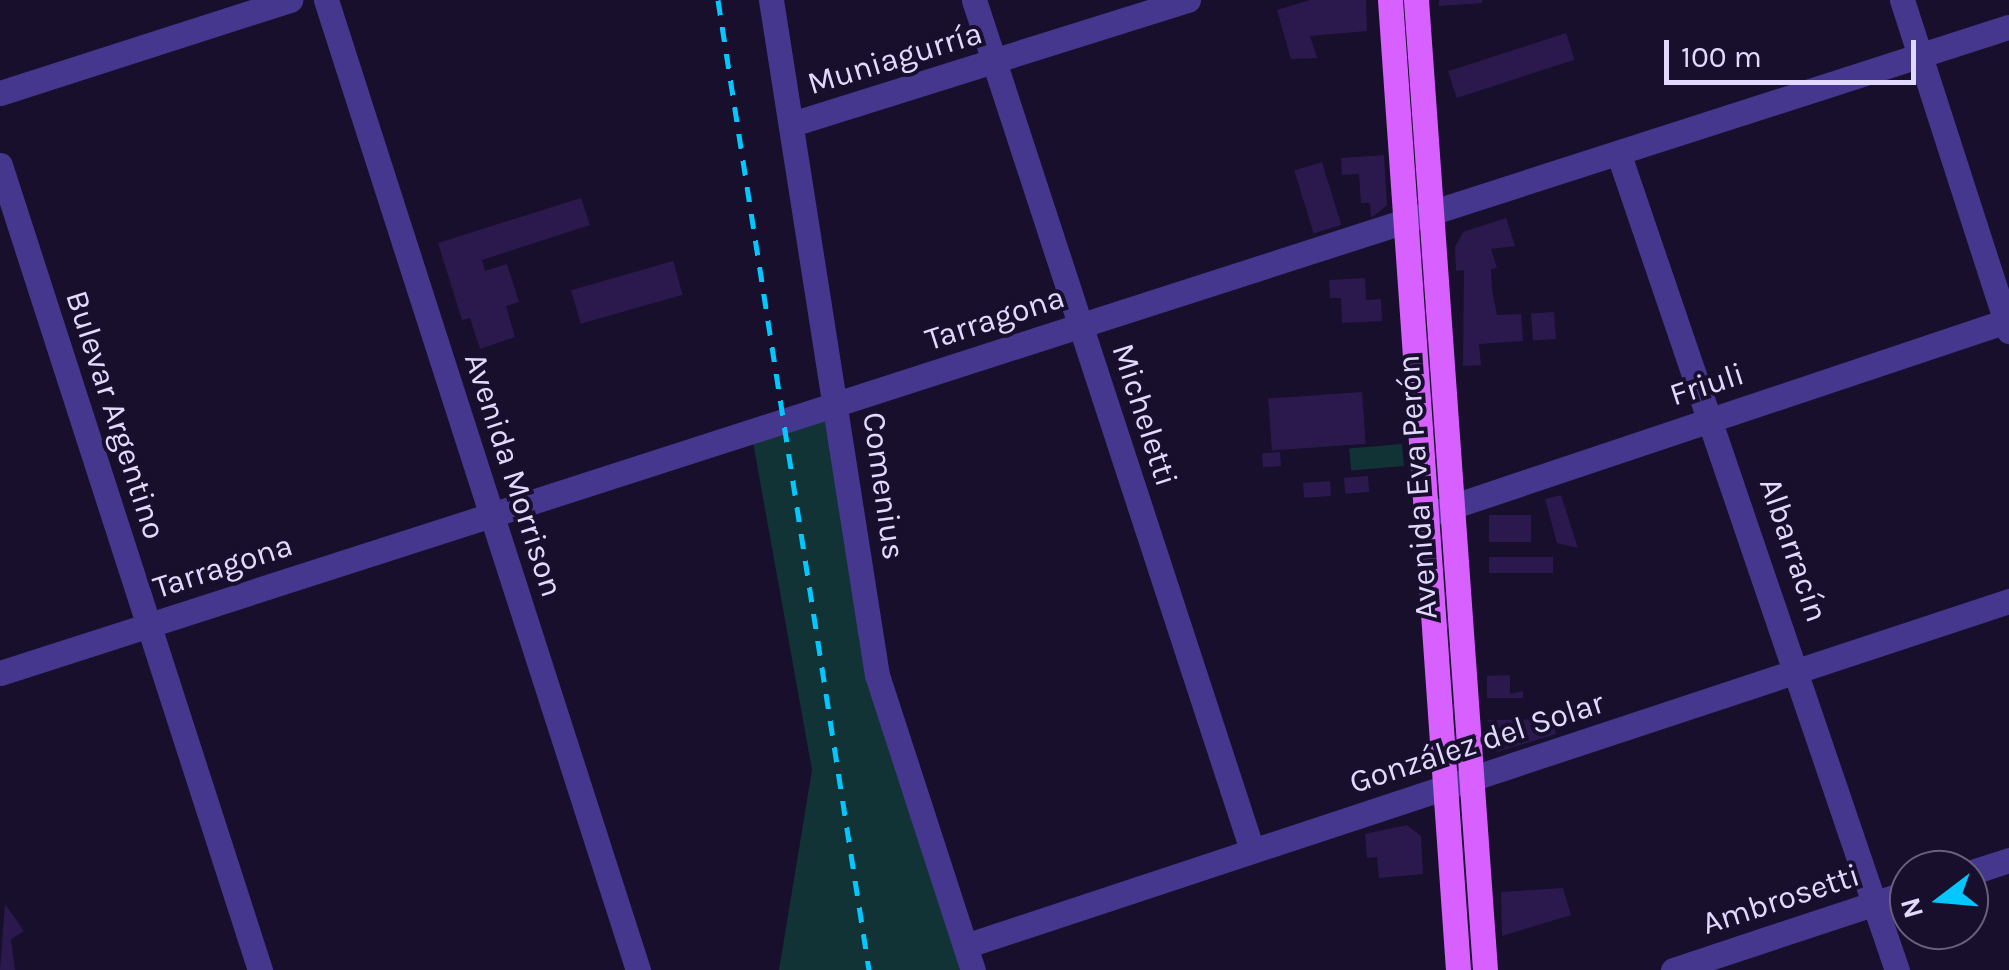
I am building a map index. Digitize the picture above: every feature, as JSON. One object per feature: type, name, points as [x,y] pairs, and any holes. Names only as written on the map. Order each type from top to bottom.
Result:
[{"type":"main road","name":"Avenida Eva Perón","points":[[1390,0],[1458,970]]},
{"type":"main road","name":"Avenida Eva Perón","points":[[1416,0],[1485,970]]},
{"type":"street","points":[[0,93],[290,0]]},
{"type":"street","name":"Avenida Morrison","points":[[326,0],[638,970]]},
{"type":"street","name":"Comenius","points":[[771,0],[839,403],[877,675],[969,958]]},
{"type":"street","name":"Micheletti","points":[[974,0],[1252,850]]},
{"type":"street","name":"Muniagurría","points":[[792,124],[1188,0]]},
{"type":"street","points":[[1902,0],[2008,324]]},
{"type":"street","name":"Tarragona","points":[[0,673],[1406,218],[1619,155],[2009,28]]},
{"type":"street","name":"Albarracín","points":[[1619,155],[1713,417],[1896,970]]},
{"type":"street","name":"Bulevar Argentino","points":[[0,165],[260,970]]},
{"type":"street","name":"Friuli","points":[[1427,517],[1452,504],[1713,417],[2008,324]]},
{"type":"street","name":"González del Solar","points":[[969,958],[1252,850],[1800,673],[2009,601]]},
{"type":"street","name":"Ambrosetti","points":[[1673,970],[1889,898]]},
{"type":"green space","points":[[839,403],[877,675],[973,970],[779,970],[812,770],[751,431]]},
{"type":"green space","points":[[1402,444],[1404,466],[1351,471],[1349,449]]},
{"type":"building","points":[[1310,0],[1366,0],[1367,31],[1310,36],[1317,58],[1291,59],[1277,10]]},
{"type":"building","points":[[1439,0],[1482,0],[1482,3],[1439,6]]},
{"type":"building","points":[[1566,33],[1575,60],[1457,98],[1448,71]]},
{"type":"building","points":[[1384,155],[1387,205],[1371,218],[1370,203],[1361,203],[1359,174],[1342,175],[1341,158]]},
{"type":"building","points":[[1322,162],[1341,225],[1314,234],[1294,170]]},
{"type":"building","points":[[581,198],[590,225],[482,260],[485,271],[507,264],[519,302],[506,306],[515,337],[480,349],[470,318],[462,320],[438,243]]},
{"type":"building","points":[[1506,218],[1515,246],[1491,249],[1497,268],[1491,269],[1492,290],[1497,315],[1521,314],[1523,341],[1479,344],[1481,365],[1463,366],[1464,270],[1456,271],[1455,247],[1463,232]]},
{"type":"building","points":[[673,261],[683,295],[581,324],[571,290]]},
{"type":"building","points":[[1365,278],[1366,300],[1381,299],[1382,321],[1342,323],[1341,298],[1330,298],[1329,280]]},
{"type":"building","points":[[1554,312],[1556,339],[1533,341],[1531,314]]},
{"type":"building","points":[[1362,392],[1366,444],[1272,450],[1268,399]]},
{"type":"building","points":[[1280,452],[1281,466],[1263,467],[1262,453]]},
{"type":"building","points":[[1368,476],[1369,492],[1345,494],[1344,478]]},
{"type":"building","points":[[1330,481],[1331,496],[1304,498],[1303,483]]},
{"type":"building","points":[[1561,495],[1578,548],[1557,543],[1545,499]]},
{"type":"building","points":[[1489,515],[1531,515],[1531,542],[1489,542]]},
{"type":"building","points":[[1489,557],[1553,557],[1553,573],[1489,573]]},
{"type":"building","points":[[1510,675],[1510,694],[1523,691],[1523,698],[1487,698],[1487,676]]},
{"type":"building","points":[[1552,719],[1556,734],[1497,752],[1489,747],[1488,720]]},
{"type":"building","points":[[1407,825],[1421,836],[1423,874],[1379,878],[1377,857],[1367,858],[1365,834]]},
{"type":"building","points":[[1563,888],[1571,915],[1502,936],[1501,892]]},
{"type":"building","points":[[5,904],[24,931],[11,939],[15,970],[0,970]]},
{"type":"railway","points":[[718,0],[869,970]]}]
